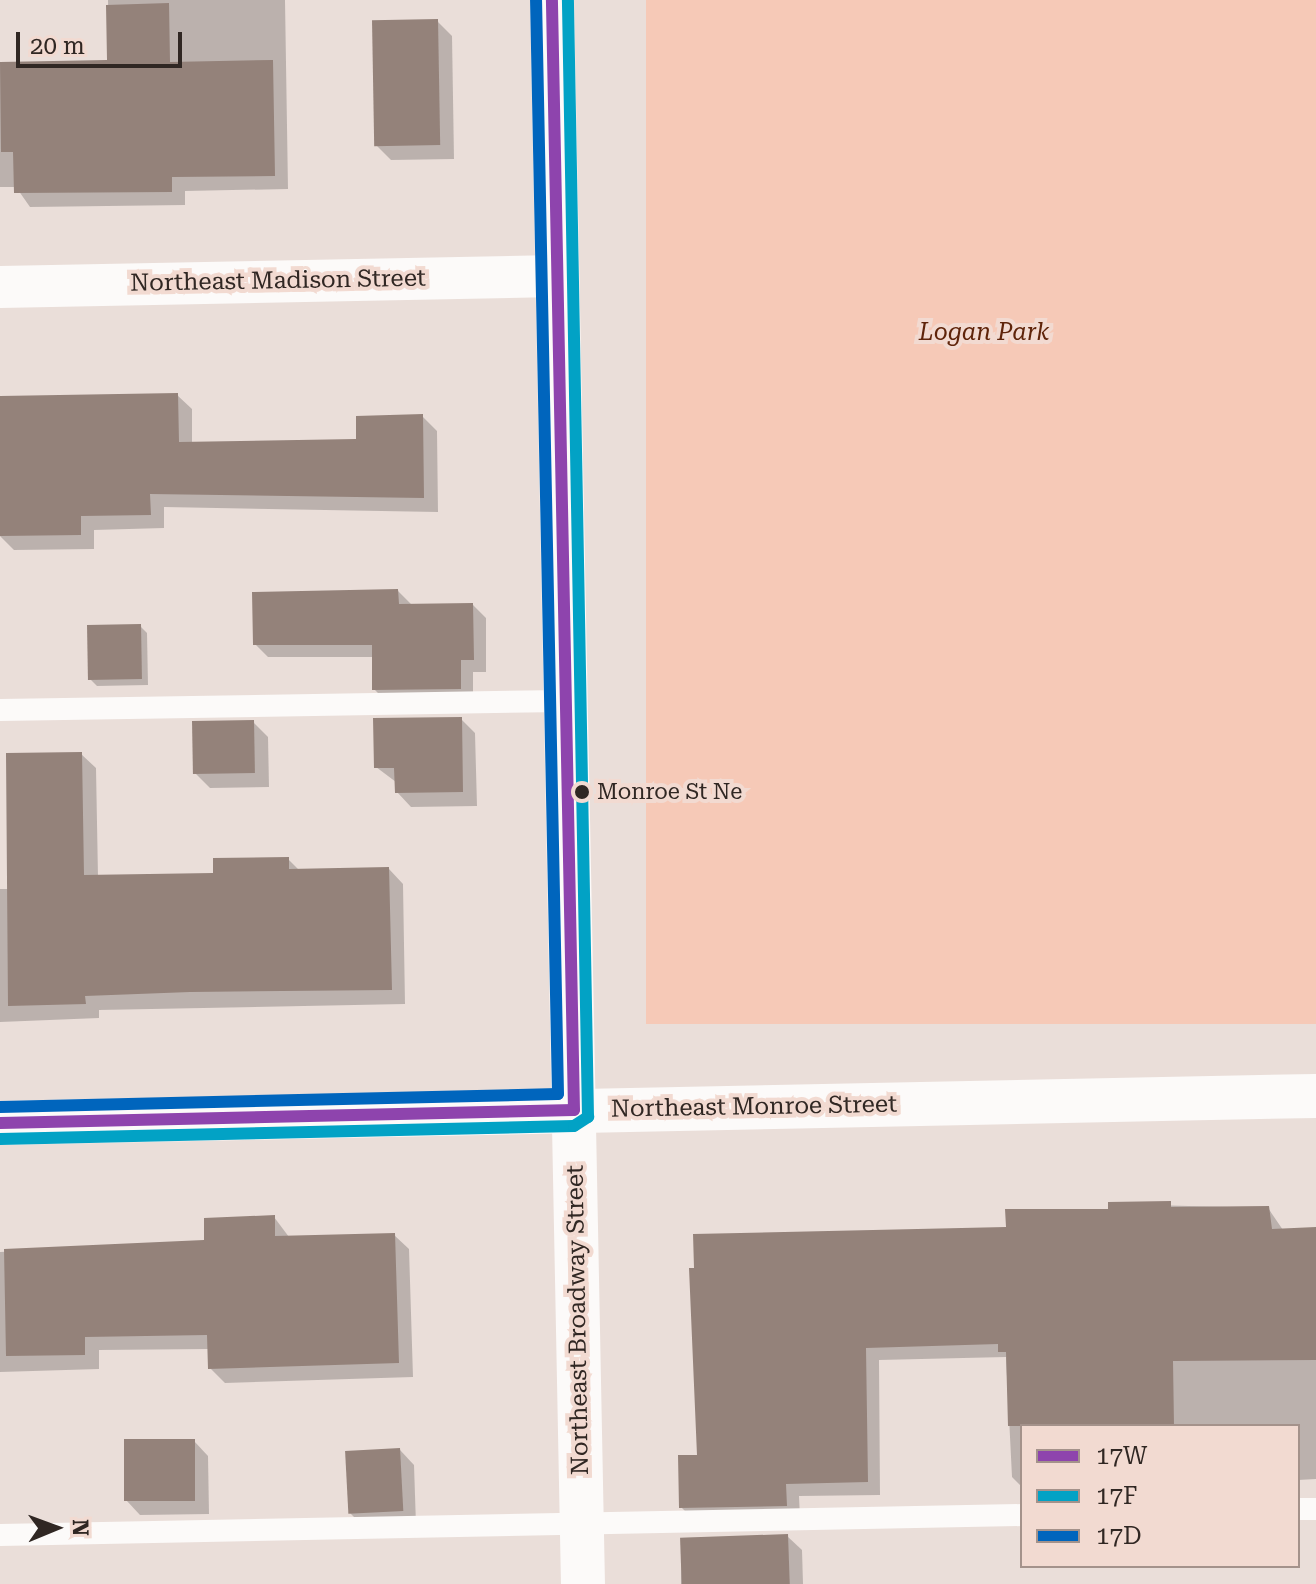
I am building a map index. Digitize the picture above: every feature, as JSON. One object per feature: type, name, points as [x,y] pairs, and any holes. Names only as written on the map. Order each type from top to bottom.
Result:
[{"type":"main road","name":"Northeast Broadway Street","points":[[552,0],[563,701],[583,1584]]},
{"type":"main road","name":"Northeast Monroe Street","points":[[0,1123],[1316,1096]]},
{"type":"street","name":"Northeast Madison Street","points":[[0,287],[556,276]]},
{"type":"lane","points":[[0,710],[563,701]]},
{"type":"lane","points":[[0,1535],[1020,1515]]},
{"type":"green space","name":"Logan Park","points":[[646,0],[1316,0],[1316,1024],[646,1024]]},
{"type":"building","points":[[169,3],[170,62],[273,60],[275,176],[172,177],[172,192],[14,193],[13,152],[1,152],[0,62],[107,60],[106,5]]},
{"type":"building","points":[[438,19],[440,145],[374,146],[372,20]]},
{"type":"building","points":[[178,393],[179,442],[356,439],[356,416],[423,414],[424,498],[150,494],[151,515],[81,516],[81,535],[0,536],[0,396]]},
{"type":"building","points":[[398,589],[399,604],[473,603],[474,660],[461,660],[461,689],[372,690],[372,645],[253,645],[252,592]]},
{"type":"building","points":[[141,624],[142,679],[88,680],[87,625]]},
{"type":"building","points":[[462,717],[463,792],[395,793],[394,768],[374,768],[373,718]]},
{"type":"building","points":[[254,720],[255,773],[193,774],[192,721]]},
{"type":"building","points":[[82,752],[84,875],[213,873],[213,858],[289,857],[289,869],[389,867],[392,990],[85,996],[86,1004],[8,1006],[6,753]]},
{"type":"building","points":[[1171,1201],[1171,1207],[1269,1206],[1272,1229],[1316,1227],[1316,1360],[1173,1361],[1174,1424],[1008,1426],[1006,1352],[998,1352],[998,1344],[866,1348],[868,1482],[786,1484],[787,1506],[679,1508],[678,1455],[697,1455],[689,1268],[694,1268],[693,1234],[1006,1227],[1005,1209],[1108,1209],[1108,1202]]},
{"type":"building","points":[[275,1215],[275,1236],[395,1233],[399,1363],[208,1369],[207,1335],[85,1337],[85,1355],[6,1356],[4,1249],[204,1240],[204,1218]]},
{"type":"building","points":[[124,1439],[195,1439],[195,1501],[124,1501]]},
{"type":"building","points":[[400,1448],[403,1511],[348,1514],[345,1451]]},
{"type":"building","points":[[788,1534],[790,1584],[682,1584],[680,1538]]},
{"type":"transit line","name":"17D","points":[[0,1107],[558,1094],[536,0]]},
{"type":"transit line","name":"17W","points":[[0,1123],[574,1110],[552,0]]},
{"type":"transit line","name":"17F","points":[[0,1139],[574,1126],[588,1117],[568,0]]},
{"type":"place","name":"Monroe St Ne","points":[[582,792]]}]
